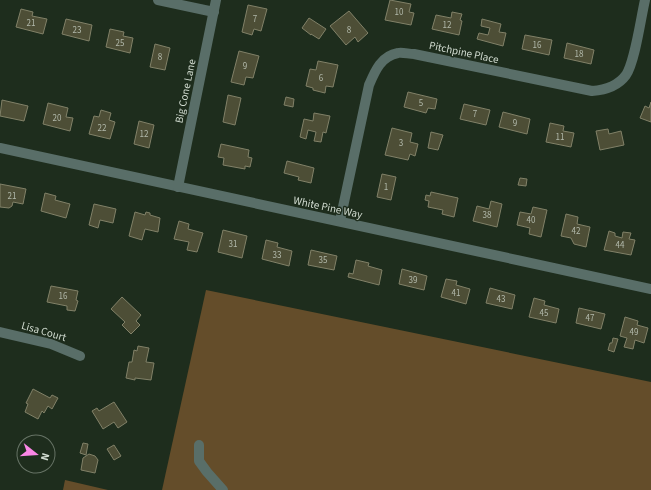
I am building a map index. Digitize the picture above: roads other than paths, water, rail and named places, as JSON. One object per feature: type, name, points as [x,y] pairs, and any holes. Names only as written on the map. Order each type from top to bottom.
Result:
[{"type":"street","points":[[158,0],[214,12]]},
{"type":"street","name":"Big Cone Lane","points":[[178,187],[216,0]]},
{"type":"street","name":"Pitchpine Place","points":[[340,221],[369,85],[376,69],[385,58],[398,53],[414,54],[592,91],[605,90],[618,83],[627,74],[632,59],[645,0]]},
{"type":"street","name":"White Pine Way","points":[[0,148],[651,289]]},
{"type":"street","name":"Lisa Court","points":[[0,332],[51,344],[80,356]]},
{"type":"street","points":[[199,445],[199,461],[223,490]]}]
